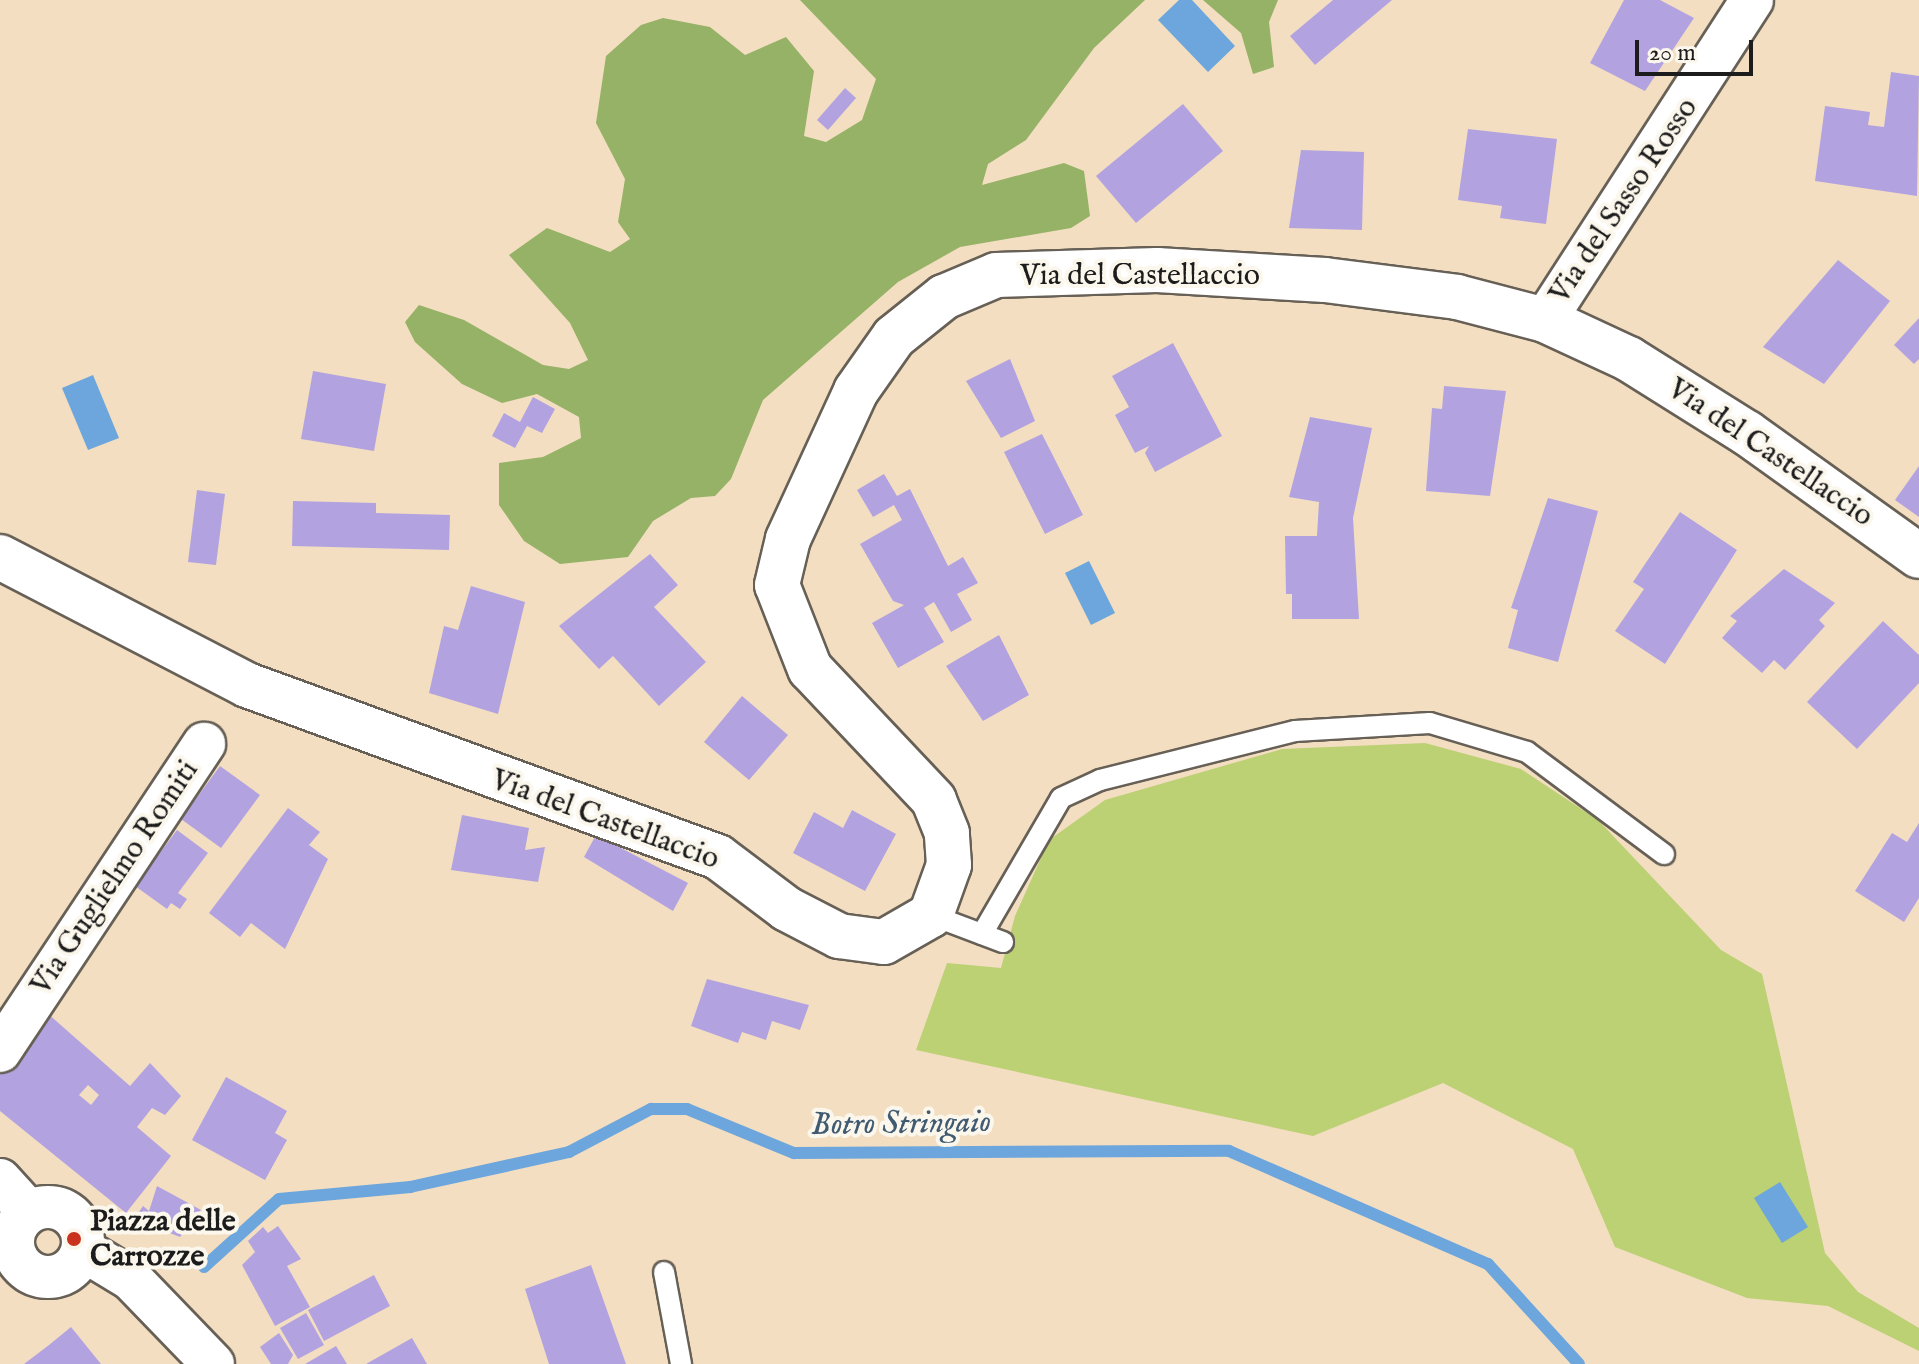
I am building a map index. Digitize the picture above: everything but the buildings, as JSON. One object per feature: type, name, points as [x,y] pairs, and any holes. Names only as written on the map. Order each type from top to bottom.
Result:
[{"type":"street","name":"Via del Sasso Rosso","points":[[1545,320],[1752,0]]},
{"type":"street","name":"Via del Castellaccio","points":[[0,557],[247,685],[718,857],[787,909],[839,936],[884,942],[931,915],[949,865],[934,800],[810,669],[777,585],[818,466],[894,337],[944,297],[996,275],[1075,271],[1325,280],[1457,297],[1545,320],[1629,359],[1747,433],[1919,556]]},
{"type":"street","name":"Via Guglielmo Romiti","points":[[0,1051],[204,744]]},
{"type":"street","points":[[0,1180],[29,1212]]},
{"type":"street","points":[[49,1206],[69,1213],[82,1229],[83,1250],[56,1277],[10,1279],[13,1237],[29,1212],[49,1206]]},
{"type":"street","points":[[83,1250],[131,1279],[208,1359]]},
{"type":"lane","points":[[982,934],[1033,835],[1061,798],[1100,780],[1295,731],[1430,723],[1527,752],[1664,854]]},
{"type":"lane","points":[[931,915],[1003,942]]},
{"type":"lane","points":[[664,1272],[681,1364]]},
{"type":"green space","points":[[800,0],[1145,0],[1094,48],[1026,140],[988,164],[982,185],[1064,163],[1084,171],[1090,216],[1071,228],[960,247],[898,282],[763,400],[731,479],[715,496],[691,498],[653,521],[628,557],[560,564],[524,541],[499,505],[499,463],[543,457],[581,438],[579,417],[537,394],[502,403],[462,384],[415,342],[405,322],[419,305],[464,320],[543,365],[569,369],[588,360],[570,323],[509,255],[547,228],[610,252],[630,239],[618,222],[625,179],[596,123],[606,56],[641,25],[663,18],[710,27],[745,55],[786,37],[814,71],[804,136],[826,142],[862,120],[876,79]]},
{"type":"green space","points":[[1203,0],[1278,0],[1269,22],[1274,67],[1253,74],[1241,33]]},
{"type":"green space","points":[[1425,743],[1521,769],[1598,820],[1721,950],[1762,974],[1825,1253],[1858,1292],[1919,1328],[1919,1351],[1828,1306],[1747,1298],[1615,1247],[1573,1149],[1443,1083],[1313,1136],[916,1050],[947,963],[1001,968],[1015,916],[1049,840],[1105,800],[1282,749]]},
{"type":"water","points":[[1179,0],[1192,0],[1235,46],[1208,72],[1158,20]]},
{"type":"water","points":[[93,375],[119,438],[88,450],[62,388]]},
{"type":"water","points":[[1089,561],[1115,613],[1091,625],[1065,573]]},
{"type":"water","points":[[1780,1182],[1808,1227],[1782,1243],[1754,1198]]},
{"type":"waterway","name":"Botro Stringaio","points":[[204,1267],[279,1199],[410,1187],[569,1152],[651,1109],[687,1109],[794,1153],[1229,1151],[1488,1264],[1579,1364]]},
{"type":"place","name":"Piazza delle Carrozze","points":[[74,1239]]}]
